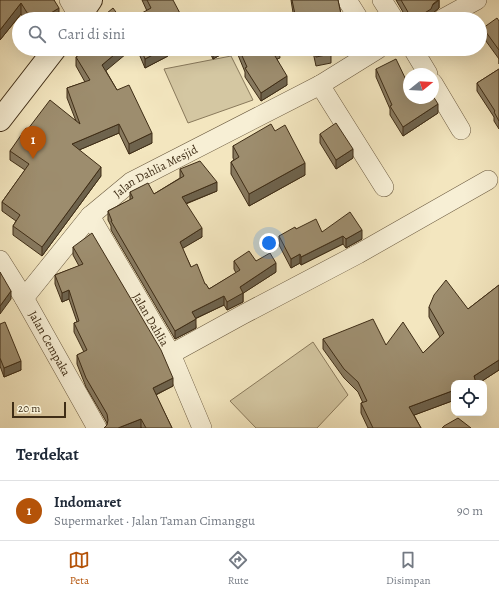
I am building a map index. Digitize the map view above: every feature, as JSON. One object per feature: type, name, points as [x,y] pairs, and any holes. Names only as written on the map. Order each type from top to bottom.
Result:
[{"type":"street","points":[[347,0],[355,12]]},
{"type":"street","points":[[382,0],[390,12]]},
{"type":"street","points":[[455,12],[477,0]]},
{"type":"street","points":[[0,120],[50,56]]},
{"type":"street","name":"Jalan Dahlia Mesjid","points":[[24,298],[90,216],[131,182],[320,85],[367,56]]},
{"type":"street","points":[[417,56],[424,68]]},
{"type":"street","points":[[320,85],[384,187]]},
{"type":"street","points":[[439,93],[461,130]]},
{"type":"street","points":[[171,354],[358,254],[488,180]]},
{"type":"street","name":"Jalan Dahlia","points":[[90,216],[171,354],[202,428]]},
{"type":"street","name":"Jalan Cempaka","points":[[0,260],[24,298],[97,428]]},
{"type":"shaded area","points":[[231,56],[253,100],[188,123],[164,69]]},
{"type":"shaded area","points":[[313,342],[348,395],[317,428],[256,428],[230,401]]},
{"type":"building","points":[[0,0],[54,0],[59,8],[52,12],[27,12],[21,3],[14,12],[12,12],[12,15],[0,30]]},
{"type":"building","points":[[147,0],[173,0],[179,12],[144,12],[151,8]]},
{"type":"building","points":[[292,0],[338,0],[341,12],[295,12]]},
{"type":"building","points":[[401,0],[438,0],[433,4],[431,9],[426,12],[408,12]]},
{"type":"building","points":[[113,8],[116,12],[108,12]]},
{"type":"building","points":[[497,18],[499,21],[499,50],[487,34],[487,25]]},
{"type":"building","points":[[113,56],[102,65],[117,90],[129,85],[152,133],[129,144],[119,124],[72,144],[101,167],[42,247],[13,226],[20,215],[2,202],[29,164],[10,151],[26,128],[28,129],[50,100],[80,124],[67,88],[90,80],[76,57]]},
{"type":"building","points":[[144,56],[151,56],[145,59]]},
{"type":"building","points":[[242,56],[275,56],[287,76],[261,93],[245,68],[247,67]]},
{"type":"building","points":[[396,59],[403,74],[403,104],[438,104],[403,127],[390,106],[392,105],[376,69]]},
{"type":"building","points":[[499,69],[499,121],[494,112],[495,111],[477,83]]},
{"type":"building","points":[[336,123],[353,149],[336,160],[320,134]]},
{"type":"building","points":[[271,124],[275,131],[285,125],[305,163],[249,194],[231,162],[239,157],[233,146]]},
{"type":"building","points":[[200,161],[217,182],[182,197],[202,228],[180,242],[191,267],[197,264],[205,284],[209,289],[240,270],[234,261],[249,251],[256,261],[270,253],[276,263],[240,287],[243,293],[227,302],[224,296],[192,312],[196,319],[175,331],[111,221],[108,211],[133,198],[130,192],[148,183],[154,194],[184,176],[180,169]]},
{"type":"building","points":[[350,212],[362,230],[346,239],[343,236],[301,257],[300,254],[291,259],[279,236],[295,227],[296,229],[316,219],[322,232]]},
{"type":"building","points":[[92,233],[161,350],[173,378],[153,388],[172,428],[146,428],[141,419],[118,428],[104,428],[107,425],[107,414],[86,378],[77,355],[87,350],[74,323],[79,321],[69,290],[62,293],[55,275],[83,264],[73,247]]},
{"type":"building","points":[[0,272],[11,291],[0,306]]},
{"type":"building","points":[[446,280],[468,309],[499,285],[499,360],[474,376],[475,380],[451,380],[451,391],[409,407],[421,428],[373,428],[361,403],[367,401],[358,382],[344,369],[323,339],[373,319],[386,345],[403,322],[423,353],[444,333],[429,307],[434,295]]},
{"type":"building","points":[[5,322],[21,361],[4,368],[0,358],[0,324]]},
{"type":"building","points":[[458,418],[471,428],[442,428],[444,426]]},
{"type":"place","name":"Indomaret","points":[[33,159]]}]
